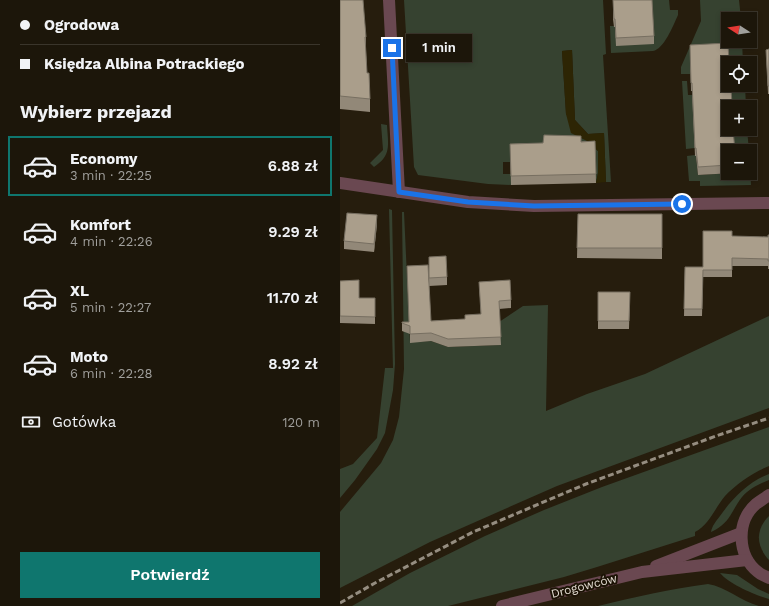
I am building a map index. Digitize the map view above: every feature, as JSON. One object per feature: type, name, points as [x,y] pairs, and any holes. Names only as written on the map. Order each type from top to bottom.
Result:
[{"type":"street","points":[[389,0],[399,192]]},
{"type":"street","points":[[340,183],[468,202],[534,206],[769,203]]},
{"type":"street","points":[[769,495],[755,504],[746,517],[741,533],[742,547],[747,560],[758,572],[769,578]]},
{"type":"street","name":"Drogowców","points":[[642,572],[741,533]]},
{"type":"street","name":"Drogowców","points":[[502,606],[642,572],[747,560]]},
{"type":"green space","points":[[404,0],[603,0],[606,54],[603,55],[611,182],[606,182],[604,133],[588,134],[575,120],[572,50],[562,51],[566,114],[598,151],[598,173],[596,183],[511,162],[503,162],[503,174],[511,174],[511,185],[488,184],[418,175],[414,167]]},
{"type":"green space","points":[[651,0],[669,0],[670,10],[678,10],[678,15],[671,31],[661,46],[653,51],[611,53],[610,26],[614,27]]},
{"type":"green space","points":[[700,0],[739,0],[740,12],[721,12],[721,48],[742,48],[743,56],[728,56],[728,51],[690,74],[681,74],[681,67],[701,21]]},
{"type":"green space","points":[[682,81],[687,81],[688,95],[721,87],[721,92],[745,92],[746,100],[721,100],[721,113],[694,137],[695,148],[686,149]]},
{"type":"green space","points":[[381,124],[387,125],[388,149],[384,158],[374,167],[370,163],[383,150]]},
{"type":"green space","points":[[733,136],[748,136],[748,144],[734,144]]},
{"type":"green space","points":[[687,156],[696,156],[698,175],[721,174],[721,180],[751,180],[751,185],[700,186],[700,181],[689,181]]},
{"type":"green space","points":[[389,209],[392,210],[395,364],[393,390],[385,433],[377,449],[340,498],[340,469],[353,464],[377,438],[385,368],[393,368]]},
{"type":"green space","points":[[402,212],[404,212],[410,342],[431,341],[448,347],[500,345],[499,322],[523,306],[548,305],[546,411],[587,394],[645,374],[769,316],[769,408],[557,486],[430,542],[340,588],[340,512],[381,463],[393,440],[399,417],[404,369]]},
{"type":"green space","points":[[769,427],[769,466],[734,487],[721,501],[708,521],[695,532],[695,536],[564,577],[448,606],[352,606],[410,573],[485,536],[544,510],[602,487]]},
{"type":"green space","points":[[769,474],[769,480],[754,487],[745,494],[726,521],[711,532],[716,522],[735,497],[747,486]]},
{"type":"green space","points":[[769,516],[769,560],[760,544],[759,532],[764,521]]},
{"type":"green space","points":[[720,573],[737,575],[758,589],[769,594],[769,599],[736,585]]},
{"type":"green space","points":[[708,584],[721,588],[759,606],[598,606],[680,588]]},
{"type":"sand","points":[[572,50],[575,120],[588,134],[604,133],[606,182],[596,183],[598,173],[598,151],[589,142],[571,133],[566,114],[562,51]]},
{"type":"building","points":[[340,0],[363,0],[370,99],[340,96]]},
{"type":"building","points":[[613,0],[652,0],[654,36],[616,38]]},
{"type":"building","points":[[721,43],[721,48],[728,48],[729,56],[721,56],[721,92],[731,92],[732,100],[721,100],[721,136],[734,136],[734,144],[721,144],[721,165],[698,167],[695,148],[690,45]]},
{"type":"building","points":[[769,49],[769,86],[768,86],[766,50]]},
{"type":"building","points":[[544,135],[581,136],[581,142],[595,141],[596,174],[511,176],[510,144],[543,143]]},
{"type":"building","points":[[347,213],[377,215],[374,244],[344,241]]},
{"type":"building","points":[[578,214],[662,214],[662,248],[577,248]]},
{"type":"building","points":[[703,231],[732,231],[732,236],[768,237],[769,235],[769,261],[768,259],[732,258],[732,270],[703,270],[702,309],[684,309],[685,267],[703,267]]},
{"type":"building","points":[[446,256],[447,277],[429,278],[429,257]]},
{"type":"building","points":[[428,265],[431,321],[465,319],[465,315],[481,314],[479,282],[510,280],[511,300],[499,301],[501,337],[448,339],[431,333],[410,334],[410,326],[402,323],[409,322],[407,266]]},
{"type":"building","points":[[359,280],[359,298],[375,298],[375,317],[340,316],[340,281]]},
{"type":"building","points":[[598,292],[630,292],[629,321],[598,321]]},
{"type":"railway","points":[[340,603],[473,532],[586,484],[769,418]]},
{"type":"route","points":[[392,48],[399,192],[468,202],[534,206],[682,204]]}]
